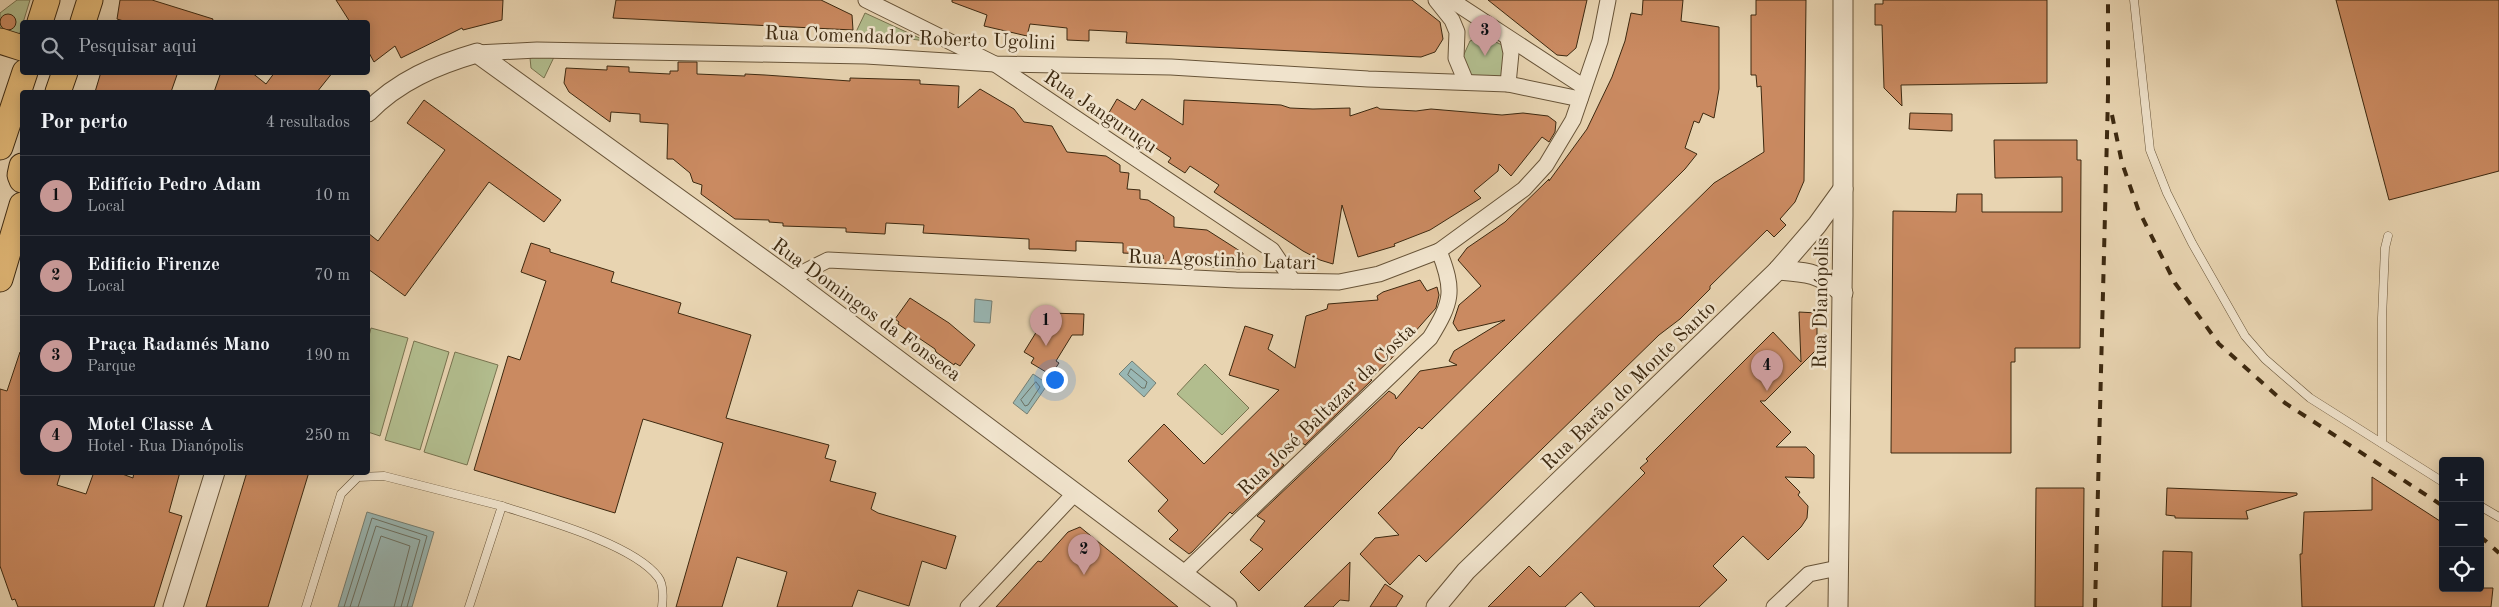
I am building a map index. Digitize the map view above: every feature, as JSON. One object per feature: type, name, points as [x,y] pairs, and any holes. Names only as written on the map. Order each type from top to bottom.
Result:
[{"type":"main road","points":[[41,20],[47,0]]},
{"type":"main road","points":[[83,20],[90,0]]},
{"type":"main road","points":[[0,40],[20,47]]},
{"type":"main road","points":[[0,144],[24,75]]},
{"type":"main road","points":[[40,75],[44,90]]},
{"type":"main road","points":[[59,90],[64,75]]},
{"type":"main road","points":[[0,278],[20,212]]},
{"type":"street","name":"Rua Janguruçu","points":[[866,0],[994,64],[1272,250],[1293,281]]},
{"type":"street","points":[[1436,0],[1452,20],[1457,32],[1456,58],[1466,82]]},
{"type":"street","points":[[1451,0],[1582,93]]},
{"type":"street","name":"Rua Agostinho Latari","points":[[790,279],[828,260],[1108,275],[1339,282],[1360,280],[1439,251],[1524,189],[1546,164],[1562,140],[1582,93],[1600,41],[1608,0]]},
{"type":"street","name":"Rua Dianópolis","points":[[1838,607],[1843,292],[1843,0]]},
{"type":"street","points":[[1508,39],[1511,53],[1508,84]]},
{"type":"street","name":"Rua Comendador Roberto Ugolini","points":[[370,110],[407,81],[444,63],[477,53],[537,50],[866,56],[994,64],[1171,66],[1368,79],[1508,84],[1582,93]]},
{"type":"street","name":"Rua Domingos da Fonseca","points":[[477,53],[790,279],[1227,607]]},
{"type":"street","name":"Rua Barão do Monte Santo","points":[[1436,607],[1466,571],[1778,270],[1817,225],[1843,189]]},
{"type":"street","name":"Rua José Baltazar da Costa","points":[[1183,574],[1430,338],[1447,310],[1450,293],[1448,276],[1439,251]]},
{"type":"street","points":[[1778,270],[1810,272],[1827,280],[1843,292]]},
{"type":"street","points":[[173,607],[214,475]]},
{"type":"street","points":[[968,607],[1075,493]]},
{"type":"street","points":[[1774,607],[1809,574],[1838,568]]},
{"type":"lane","points":[[2134,0],[2150,150],[2167,193],[2219,295],[2244,336],[2265,358],[2310,398],[2439,479]]},
{"type":"lane","points":[[2382,443],[2382,318],[2385,248],[2388,236]]},
{"type":"lane","points":[[306,607],[341,494],[358,477],[384,476],[502,506],[579,531],[642,562],[659,578],[663,597],[662,607]]},
{"type":"lane","points":[[469,607],[502,506]]},
{"type":"lane","points":[[2484,508],[2499,517]]},
{"type":"green space","points":[[17,0],[30,0],[24,20],[20,20],[18,39],[0,30],[0,13]]},
{"type":"green space","points":[[865,13],[926,41],[856,32]]},
{"type":"green space","points":[[1483,36],[1502,45],[1506,51],[1504,79],[1471,76],[1461,61],[1470,41]]},
{"type":"green space","points":[[535,55],[555,55],[544,78],[531,68],[530,58]]},
{"type":"green space","points":[[371,328],[408,338],[380,436],[370,433]]},
{"type":"green space","points":[[414,341],[449,352],[420,450],[385,440]]},
{"type":"green space","points":[[455,352],[498,365],[467,465],[424,452]]},
{"type":"green space","points":[[1205,364],[1249,408],[1222,435],[1177,394]]},
{"type":"water","points":[[975,299],[992,301],[990,323],[974,322]]},
{"type":"water","points":[[1132,361],[1156,383],[1144,397],[1119,374]]},
{"type":"water","points":[[1033,374],[1048,384],[1027,414],[1013,403]]},
{"type":"water","points":[[367,512],[434,532],[412,607],[338,607]]},
{"type":"building","points":[[120,0],[152,0],[213,19],[120,20],[117,19]]},
{"type":"building","points":[[336,0],[503,0],[502,20],[463,30],[462,28],[401,58],[395,46],[374,62],[370,55],[370,20],[349,20]]},
{"type":"building","points":[[616,0],[821,0],[852,15],[853,30],[613,18]]},
{"type":"building","points":[[952,0],[1412,0],[1440,22],[1443,39],[1435,52],[1421,57],[1126,43],[1127,32],[1089,30],[1089,41],[1067,40],[1067,28],[1030,24],[1027,36],[984,26],[987,15],[952,2]]},
{"type":"building","points":[[1488,0],[1587,0],[1576,48],[1567,56],[1557,55]]},
{"type":"building","points":[[1643,0],[1683,0],[1681,21],[1719,27],[1719,89],[1714,118],[1703,113],[1699,123],[1694,121],[1685,148],[1697,154],[1685,169],[1422,429],[1419,427],[1399,447],[1390,460],[1259,591],[1240,572],[1263,549],[1250,540],[1265,521],[1257,516],[1389,391],[1395,395],[1396,399],[1420,371],[1457,365],[1449,361],[1454,351],[1505,320],[1458,331],[1453,323],[1459,305],[1481,286],[1458,260],[1467,248],[1505,222],[1549,179],[1549,181],[1587,129],[1612,77],[1625,41],[1631,13],[1642,15]]},
{"type":"building","points":[[1756,0],[1806,0],[1804,181],[1795,202],[1780,219],[1786,225],[1774,237],[1767,230],[1710,286],[1710,289],[1680,319],[1659,335],[1426,562],[1419,555],[1390,585],[1360,554],[1375,538],[1399,535],[1378,513],[1714,183],[1764,152],[1761,86],[1757,87],[1756,75],[1751,75],[1751,15],[1756,15]]},
{"type":"building","points":[[1883,0],[2047,0],[2047,83],[1901,85],[1902,106],[1884,88],[1882,25],[1875,25],[1875,4],[1883,4]]},
{"type":"building","points":[[2336,0],[2499,0],[2499,171],[2389,200]]},
{"type":"building","points":[[8,14],[14,16],[16,22],[14,28],[8,30],[2,28],[0,22],[2,16]]},
{"type":"building","points":[[678,62],[697,62],[697,74],[745,76],[745,74],[850,81],[850,78],[920,80],[920,84],[959,86],[958,108],[980,89],[1014,109],[1024,122],[1052,126],[1067,152],[1106,156],[1120,165],[1120,172],[1129,173],[1127,189],[1140,190],[1140,199],[1148,200],[1174,217],[1174,227],[1207,230],[1243,253],[1240,269],[1163,263],[1163,255],[1123,253],[1123,243],[1076,241],[1076,251],[1029,249],[1029,239],[923,233],[924,225],[886,223],[885,234],[846,232],[846,228],[783,226],[783,223],[769,222],[769,220],[735,219],[701,194],[702,185],[693,182],[690,173],[673,159],[667,159],[668,124],[640,122],[640,114],[611,112],[610,122],[569,92],[564,83],[566,68],[607,70],[607,66],[629,67],[629,72],[670,74],[670,71],[678,71]]},
{"type":"building","points":[[100,75],[177,75],[172,90],[96,90]]},
{"type":"building","points":[[220,75],[255,75],[266,84],[273,75],[331,75],[319,90],[215,90]]},
{"type":"building","points":[[1117,99],[1135,110],[1142,99],[1183,125],[1184,100],[1281,105],[1290,108],[1350,108],[1350,116],[1377,107],[1380,109],[1416,111],[1431,109],[1502,115],[1523,113],[1548,116],[1556,122],[1555,132],[1549,142],[1542,137],[1511,176],[1499,164],[1498,171],[1474,191],[1481,198],[1430,230],[1394,244],[1395,246],[1358,257],[1342,205],[1333,264],[1303,251],[1214,192],[1219,185],[1190,166],[1185,173],[1168,162],[1171,158],[1107,116]]},
{"type":"building","points":[[424,100],[561,200],[544,222],[489,182],[405,296],[370,270],[370,235],[378,241],[445,150],[407,123]]},
{"type":"building","points":[[1910,113],[1952,114],[1952,131],[1909,129]]},
{"type":"building","points":[[1994,140],[2077,140],[2077,160],[2081,160],[2080,348],[2015,348],[2015,362],[2011,362],[2011,453],[1891,453],[1893,211],[1956,212],[1957,194],[1982,194],[1982,212],[2062,212],[2062,177],[1995,178]]},
{"type":"building","points":[[531,243],[550,249],[550,252],[614,272],[611,282],[681,303],[678,313],[751,335],[726,418],[829,445],[825,458],[836,461],[830,481],[876,493],[871,509],[878,513],[956,536],[946,569],[922,561],[909,606],[858,590],[852,607],[777,607],[787,572],[737,557],[722,607],[676,607],[723,443],[643,419],[615,513],[474,470],[508,356],[520,360],[546,281],[521,272]]},
{"type":"building","points":[[1420,280],[1427,291],[1437,287],[1439,295],[1436,308],[1390,360],[1370,379],[1372,380],[1305,445],[1293,436],[1276,459],[1284,465],[1232,514],[1230,512],[1192,552],[1189,554],[1169,539],[1178,530],[1158,511],[1168,500],[1128,461],[1164,424],[1204,464],[1279,390],[1229,375],[1245,326],[1273,335],[1268,349],[1295,368],[1306,316],[1327,309],[1328,304],[1378,300],[1377,296],[1383,292]]},
{"type":"building","points":[[910,298],[949,323],[975,345],[960,366],[955,363],[954,365],[936,352],[935,349],[898,324],[899,322],[895,319]]},
{"type":"building","points":[[1799,312],[1817,313],[1817,349],[1765,401],[1760,401],[1791,432],[1776,447],[1806,447],[1814,455],[1814,478],[1785,477],[1800,492],[1798,495],[1808,506],[1807,518],[1801,527],[1768,560],[1743,536],[1713,566],[1727,580],[1699,607],[1595,607],[1581,592],[1565,607],[1488,607],[1529,566],[1540,577],[1645,473],[1640,468],[1648,461],[1646,459],[1773,332],[1801,362]]},
{"type":"building","points":[[1048,313],[1084,314],[1083,335],[1072,335],[1056,361],[1059,363],[1051,375],[1031,363],[1034,358],[1024,352]]},
{"type":"building","points":[[20,352],[20,475],[60,475],[57,485],[86,494],[93,475],[125,475],[133,478],[134,475],[179,475],[169,512],[182,516],[154,607],[18,607],[15,599],[12,600],[0,566],[0,389],[7,391]]},
{"type":"building","points":[[246,475],[308,475],[268,607],[206,607]]},
{"type":"building","points":[[2372,477],[2439,520],[2439,592],[2484,592],[2484,588],[2493,588],[2491,607],[2302,607],[2300,554],[2302,554],[2304,512],[2372,510]]},
{"type":"building","points":[[2036,488],[2084,488],[2083,607],[2035,607]]},
{"type":"building","points":[[2167,488],[2297,493],[2297,495],[2246,511],[2248,519],[2175,518],[2175,516],[2166,515]]},
{"type":"building","points":[[1080,527],[1178,607],[996,607],[1038,561],[1041,562],[1068,532]]},
{"type":"building","points":[[2163,551],[2192,552],[2191,607],[2162,607]]},
{"type":"building","points":[[1350,562],[1349,601],[1340,600],[1333,607],[1304,607]]},
{"type":"building","points":[[1385,584],[1403,596],[1396,607],[1370,607]]},
{"type":"railway","points":[[2095,607],[2108,96],[2108,0]]},
{"type":"railway","points":[[2112,115],[2122,163],[2138,209],[2175,283],[2219,344],[2285,403],[2439,503]]},
{"type":"railway","points":[[2484,540],[2499,553]]},
{"type":"place","name":"Praça Radamés Mano","points":[[1485,56]]},
{"type":"place","name":"Edifício Pedro Adam","points":[[1046,346]]},
{"type":"place","name":"Motel Classe A","points":[[1767,391]]},
{"type":"place","name":"Edificio Firenze","points":[[1084,575]]}]
